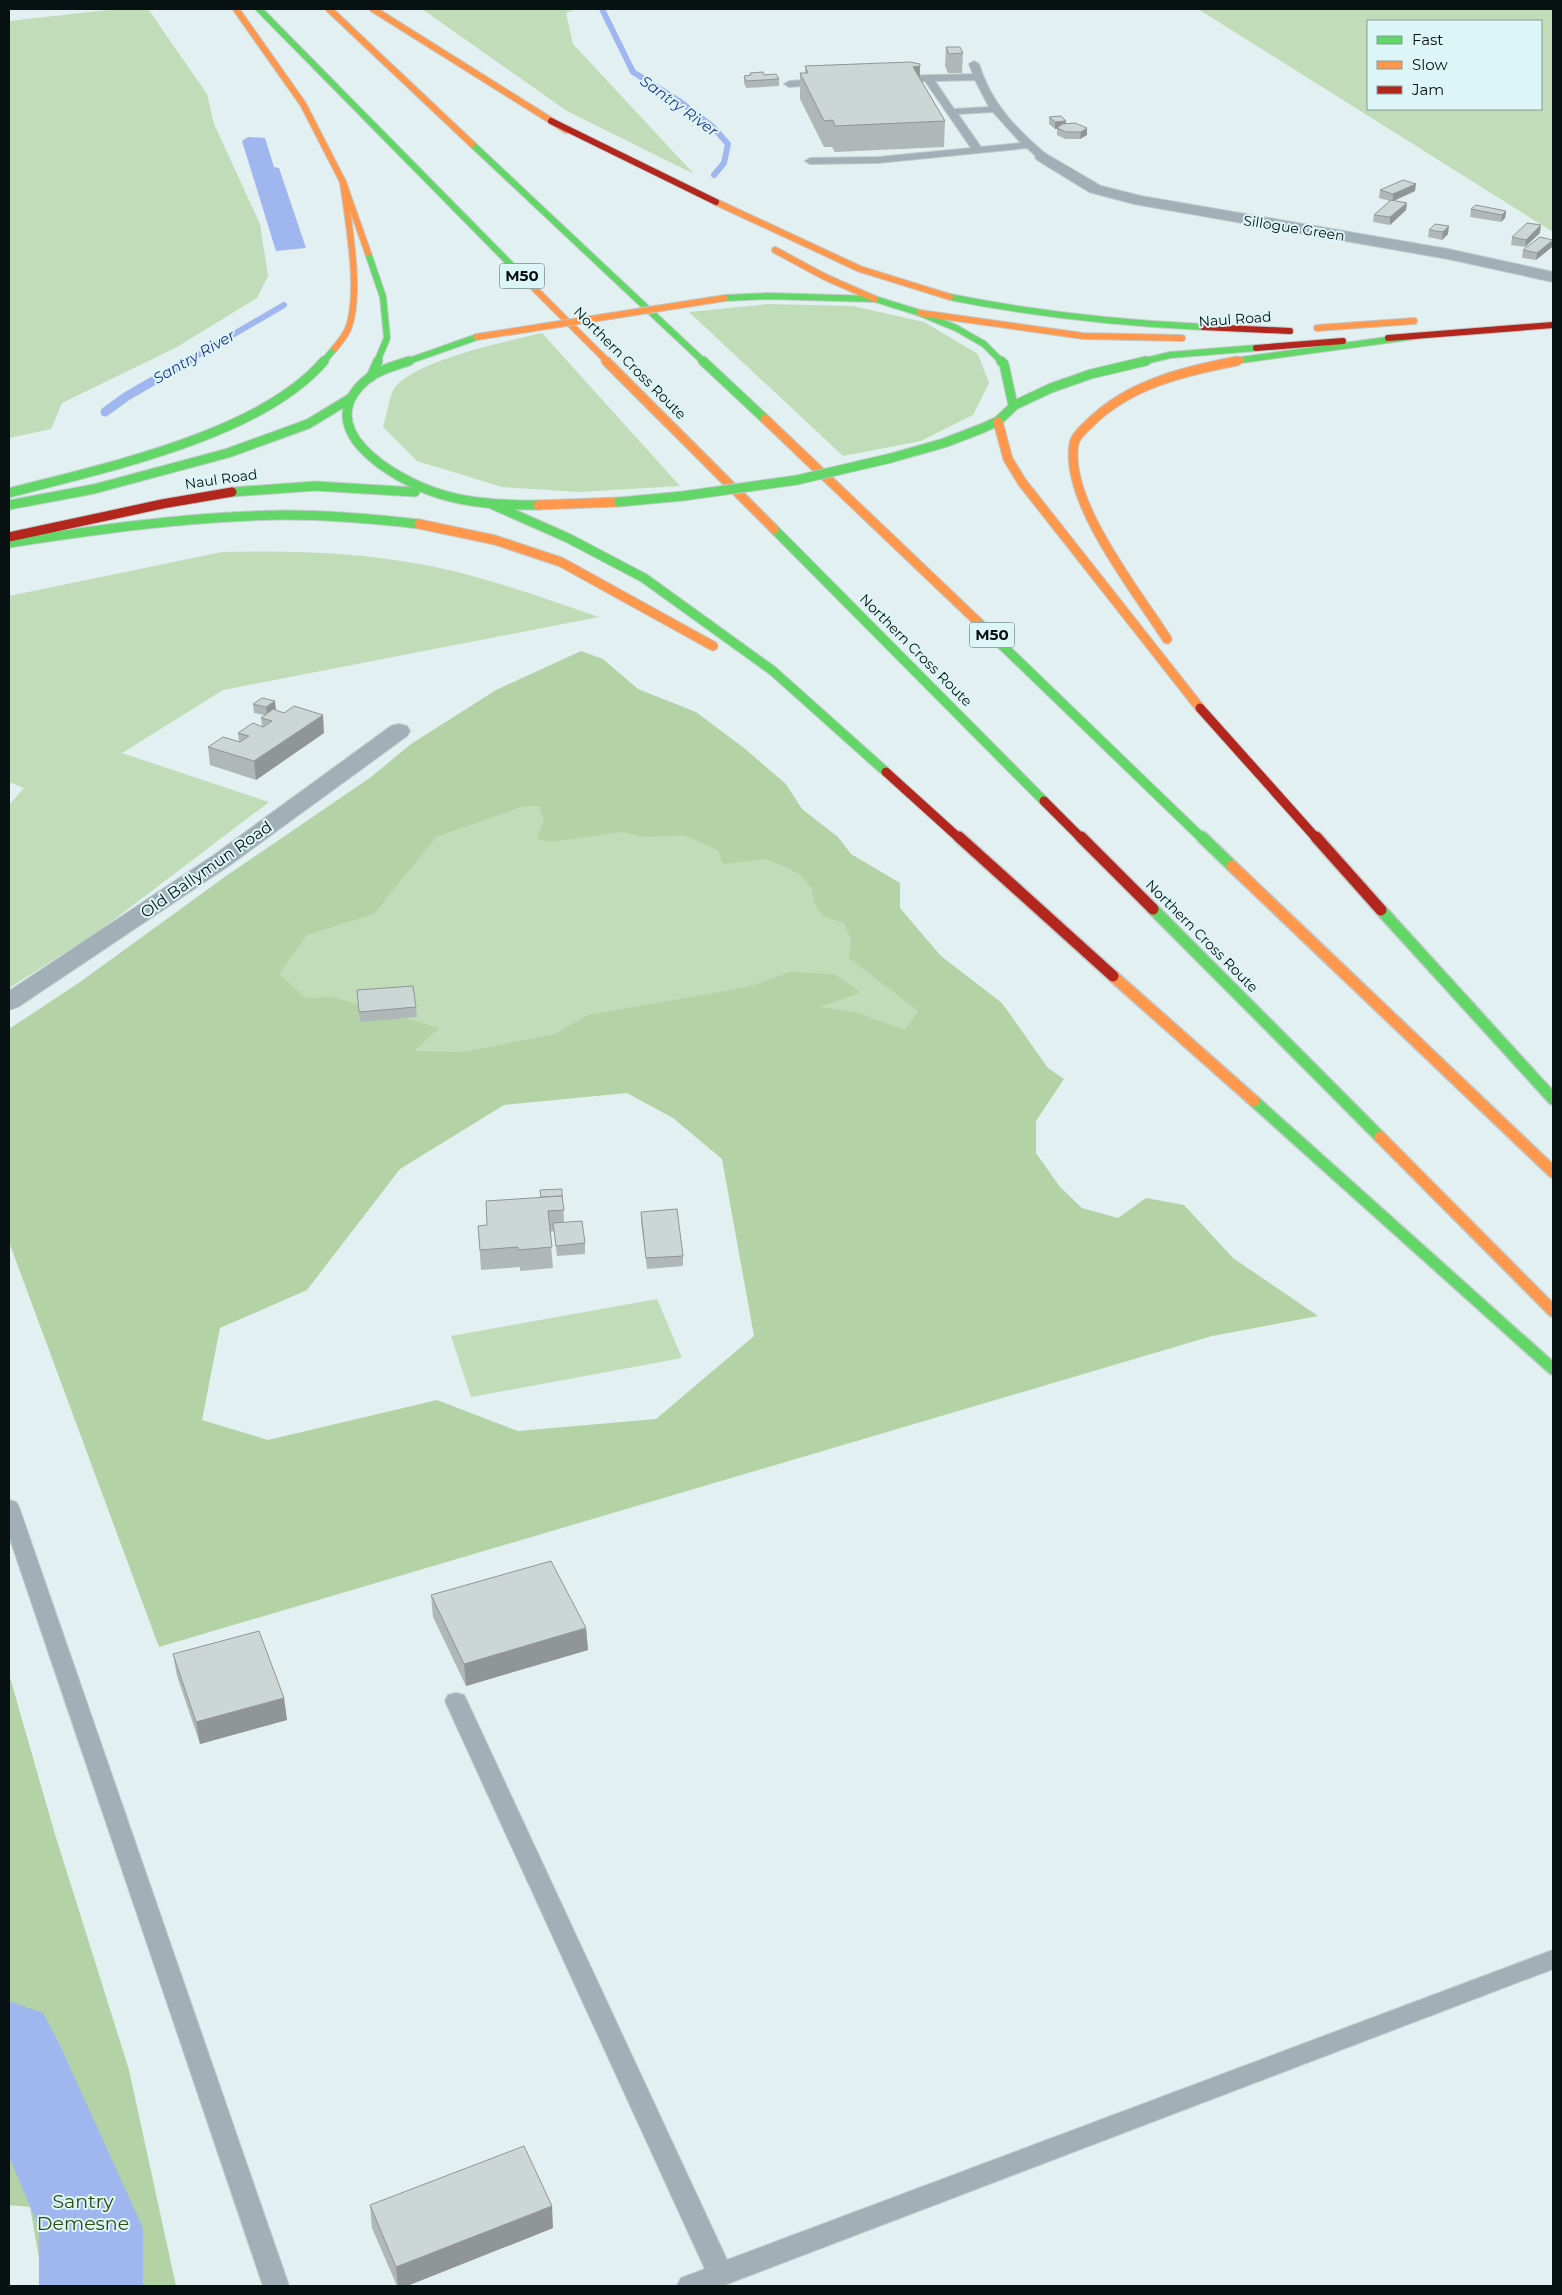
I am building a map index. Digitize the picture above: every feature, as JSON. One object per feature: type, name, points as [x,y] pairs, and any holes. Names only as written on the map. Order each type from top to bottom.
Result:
[{"type":"main road","points":[[236,9],[303,104],[344,182],[383,297],[387,338],[371,377]]},
{"type":"main road","name":"Northern Cross Route","points":[[259,9],[641,396],[1553,1311]]},
{"type":"main road","name":"M50","points":[[329,9],[736,391],[1553,1172]]},
{"type":"main road","points":[[373,9],[551,121],[695,205]]},
{"type":"main road","points":[[551,121],[833,258],[892,281],[944,296],[1007,309],[1082,318],[1290,331]]},
{"type":"main road","points":[[9,493],[122,464],[198,439],[257,411],[291,391],[326,363],[349,326],[352,281],[344,182]]},
{"type":"main road","points":[[351,398],[344,415],[350,434],[363,452],[388,472],[441,494],[489,503],[567,505],[684,496],[797,480],[892,458],[998,422],[1013,406],[1004,364],[984,344],[956,328],[920,313],[875,299],[825,277],[762,242]]},
{"type":"main road","points":[[371,377],[404,362],[477,337],[725,298],[767,296],[875,299]]},
{"type":"main road","name":"Naul Road","points":[[920,313],[1065,336],[1143,340],[1290,331],[1429,319]]},
{"type":"main road","name":"Naul Road","points":[[1013,406],[1093,373],[1170,355],[1553,324]]},
{"type":"main road","points":[[1171,646],[1085,502],[1075,469],[1074,442],[1087,422],[1113,401],[1160,380],[1264,356],[1416,336]]},
{"type":"main road","name":"Naul Road","points":[[9,505],[94,489],[228,453],[308,424],[351,398],[371,377]]},
{"type":"main road","points":[[998,422],[1008,459],[1022,482],[1216,728],[1553,1099]]},
{"type":"main road","name":"Naul Road","points":[[9,537],[160,503],[257,488],[348,486],[441,494]]},
{"type":"main road","points":[[489,503],[568,538],[644,578],[773,671],[1553,1369]]},
{"type":"main road","points":[[9,543],[72,533],[232,516],[341,515],[452,530],[534,552],[561,562],[720,651]]},
{"type":"main road","points":[[1179,661],[1216,728]]},
{"type":"main road","points":[[780,693],[878,765]]},
{"type":"street","name":"Sillogue Green","points":[[1043,157],[1095,189],[1140,201],[1448,254],[1553,276]]},
{"type":"street","name":"Old Ballymun Road","points":[[9,1002],[222,860],[399,731]]},
{"type":"lane","points":[[974,64],[977,76],[996,109],[1028,145],[1043,157]]},
{"type":"lane","points":[[888,80],[977,76]]},
{"type":"lane","points":[[928,78],[978,150]]},
{"type":"lane","points":[[789,84],[838,82]]},
{"type":"lane","points":[[950,112],[996,109]]},
{"type":"lane","points":[[810,161],[878,160],[1028,145]]},
{"type":"lane","points":[[9,1507],[276,2286]]},
{"type":"lane","points":[[456,1701],[721,2275]]},
{"type":"lane","points":[[690,2286],[1553,1960]]},
{"type":"green space","points":[[117,9],[148,9],[207,94],[214,124],[260,224],[268,276],[257,298],[177,347],[62,403],[51,429],[9,438],[9,21]]},
{"type":"green space","points":[[422,9],[576,9],[566,13],[573,44],[694,174],[567,111]]},
{"type":"green space","points":[[1198,9],[1553,9],[1553,232]]},
{"type":"green space","points":[[768,304],[853,306],[924,322],[978,354],[989,383],[973,415],[921,441],[843,456],[689,312]]},
{"type":"green space","points":[[542,333],[680,486],[579,492],[502,487],[417,461],[383,427],[393,390],[406,377],[442,360]]},
{"type":"green space","points":[[222,552],[311,552],[370,557],[428,566],[475,577],[599,617],[223,690],[122,753],[269,802],[99,931],[9,988],[9,805],[24,788],[9,782],[9,596]]},
{"type":"green space","points":[[581,651],[603,659],[638,689],[696,712],[744,748],[786,784],[802,809],[838,837],[851,854],[900,883],[900,908],[941,956],[1002,1003],[1048,1068],[1064,1079],[1036,1121],[1036,1153],[1060,1187],[1082,1208],[1118,1218],[1146,1198],[1184,1205],[1233,1258],[1318,1316],[1212,1336],[159,1647],[9,1242],[9,1029],[80,982],[226,876],[371,777],[411,744],[496,690]],"holes":[[[524,806],[539,806],[544,820],[537,839],[550,842],[622,832],[643,837],[684,835],[718,850],[723,864],[767,859],[800,874],[811,888],[815,905],[823,916],[844,923],[851,939],[849,958],[918,1011],[905,1030],[859,1013],[820,1007],[861,992],[834,974],[791,972],[748,987],[588,1015],[555,1034],[464,1052],[414,1051],[439,1028],[332,997],[305,998],[279,974],[307,935],[374,914],[436,837]],[[627,1093],[673,1118],[722,1159],[754,1336],[656,1419],[518,1431],[437,1400],[268,1440],[202,1420],[220,1328],[307,1290],[400,1169],[504,1105]]]},
{"type":"green space","points":[[523,800],[815,848],[948,1012],[933,1035],[525,1051],[399,1064],[227,977],[432,804]]},
{"type":"green space","points":[[657,1299],[682,1358],[471,1397],[451,1336]]},
{"type":"green space","name":"Santry Demesne","points":[[9,1674],[54,1831],[129,2070],[176,2286],[44,2286],[30,2207],[9,2205]]},
{"type":"water","points":[[248,137],[265,138],[274,167],[279,168],[306,248],[276,251],[242,141]]},
{"type":"building","points":[[946,47],[960,47],[963,53],[949,54]]},
{"type":"building","points":[[910,62],[920,64],[920,66],[913,67],[945,121],[835,126],[833,120],[824,121],[800,73],[808,73],[805,66]]},
{"type":"building","points":[[763,72],[764,75],[776,74],[779,79],[746,81],[744,76],[751,75],[750,73]]},
{"type":"building","points":[[1061,116],[1066,121],[1055,122],[1049,117]]},
{"type":"building","points":[[1075,123],[1087,128],[1081,132],[1066,132],[1057,128],[1062,124]]},
{"type":"building","points":[[1403,180],[1416,184],[1393,194],[1380,190]]},
{"type":"building","points":[[1391,200],[1407,203],[1390,217],[1374,215]]},
{"type":"building","points":[[1476,205],[1506,211],[1502,215],[1471,209]]},
{"type":"building","points":[[1527,223],[1541,225],[1526,240],[1512,237]]},
{"type":"building","points":[[1435,224],[1449,226],[1443,232],[1429,230]]},
{"type":"building","points":[[1540,237],[1553,240],[1537,253],[1523,250]]},
{"type":"building","points":[[262,698],[275,701],[266,707],[253,704]]},
{"type":"building","points":[[294,706],[323,715],[254,761],[208,747],[223,737],[240,742],[249,736],[238,733],[253,723],[263,727],[272,721],[261,718],[273,709],[284,713]]},
{"type":"building","points":[[413,986],[416,1007],[359,1012],[357,990]]},
{"type":"building","points":[[562,1189],[562,1196],[541,1197],[540,1190]]},
{"type":"building","points":[[562,1196],[564,1210],[548,1211],[552,1247],[518,1250],[518,1247],[480,1250],[478,1226],[487,1225],[486,1201]]},
{"type":"building","points":[[677,1209],[683,1256],[646,1258],[641,1212]]},
{"type":"building","points":[[582,1221],[585,1243],[556,1246],[553,1223]]},
{"type":"building","points":[[551,1561],[586,1628],[464,1664],[431,1595]]},
{"type":"building","points":[[259,1631],[284,1698],[196,1722],[173,1654]]},
{"type":"building","points":[[524,2146],[552,2206],[396,2267],[370,2205]]},
{"type":"waterway","name":"Santry River","points":[[602,9],[633,72],[679,101],[713,127],[728,144],[724,163],[714,175]]},
{"type":"waterway","name":"Santry River","points":[[186,362],[284,305]]},
{"type":"waterway","name":"Santry River","points":[[105,412],[127,396],[188,361]]},
{"type":"waterway","name":"Santry River","points":[[9,2041],[91,2228],[91,2286]]},
{"type":"traffic: fast","points":[[259,9],[528,282]]},
{"type":"traffic: fast","points":[[472,144],[765,419]]},
{"type":"traffic: fast","points":[[368,253],[383,297],[387,338],[371,377]]},
{"type":"traffic: fast","points":[[725,298],[767,296],[875,299],[920,313],[956,328],[984,344],[1004,364],[1013,405]]},
{"type":"traffic: fast","points":[[950,297],[982,304],[1076,318],[1203,327]]},
{"type":"traffic: fast","points":[[1241,360],[1416,336]]},
{"type":"traffic: fast","points":[[477,337],[370,377],[352,396],[346,415],[351,433],[363,449],[380,464],[400,477],[421,487],[440,494],[477,501],[538,505]]},
{"type":"traffic: fast","points":[[9,493],[140,458],[235,423],[277,401],[312,375],[335,348]]},
{"type":"traffic: fast","points":[[891,458],[944,443],[983,428],[998,421],[1015,405],[1051,388],[1091,374],[1170,355],[1256,348]]},
{"type":"traffic: fast","points":[[9,505],[94,489],[228,453],[308,424],[351,398]]},
{"type":"traffic: fast","points":[[619,502],[683,496],[797,480],[891,458]]},
{"type":"traffic: fast","points":[[232,492],[315,486],[415,492]]},
{"type":"traffic: fast","points":[[489,503],[568,538],[644,578],[773,671],[886,772]]},
{"type":"traffic: fast","points":[[9,543],[148,524],[217,517],[287,515],[370,519],[419,524]]},
{"type":"traffic: fast","points":[[774,529],[1044,801]]},
{"type":"traffic: fast","points":[[977,621],[1232,866]]},
{"type":"traffic: fast","points":[[1153,909],[1380,1137]]},
{"type":"traffic: fast","points":[[1381,910],[1553,1099]]},
{"type":"traffic: fast","points":[[1254,1101],[1553,1369]]},
{"type":"traffic: slow","points":[[236,9],[303,104],[343,182],[368,253]]},
{"type":"traffic: slow","points":[[329,9],[472,144]]},
{"type":"traffic: slow","points":[[373,9],[566,130]]},
{"type":"traffic: slow","points":[[335,348],[348,328],[353,294],[353,275],[343,182]]},
{"type":"traffic: slow","points":[[716,202],[830,257],[889,280],[950,297]]},
{"type":"traffic: slow","points":[[775,250],[825,277],[875,299]]},
{"type":"traffic: slow","points":[[528,282],[774,529]]},
{"type":"traffic: slow","points":[[477,337],[725,298]]},
{"type":"traffic: slow","points":[[920,313],[1083,336],[1182,338]]},
{"type":"traffic: slow","points":[[1317,328],[1414,321]]},
{"type":"traffic: slow","points":[[1167,639],[1122,571],[1091,517],[1080,491],[1074,466],[1074,444],[1078,436],[1100,413],[1136,390],[1178,375],[1241,360]]},
{"type":"traffic: slow","points":[[765,419],[977,621]]},
{"type":"traffic: slow","points":[[998,422],[1008,459],[1022,482],[1200,708]]},
{"type":"traffic: slow","points":[[538,505],[619,502]]},
{"type":"traffic: slow","points":[[419,524],[495,540],[561,562],[713,646]]},
{"type":"traffic: slow","points":[[1232,866],[1553,1172]]},
{"type":"traffic: slow","points":[[1113,976],[1254,1101]]},
{"type":"traffic: slow","points":[[1380,1137],[1553,1311]]},
{"type":"traffic: jam","points":[[551,121],[716,202]]},
{"type":"traffic: jam","points":[[1388,338],[1553,325]]},
{"type":"traffic: jam","points":[[1203,327],[1290,331]]},
{"type":"traffic: jam","points":[[1256,348],[1343,341]]},
{"type":"traffic: jam","points":[[9,537],[162,504],[232,492]]},
{"type":"traffic: jam","points":[[1200,708],[1381,910]]},
{"type":"traffic: jam","points":[[886,772],[1113,976]]},
{"type":"traffic: jam","points":[[1044,801],[1153,909]]}]
